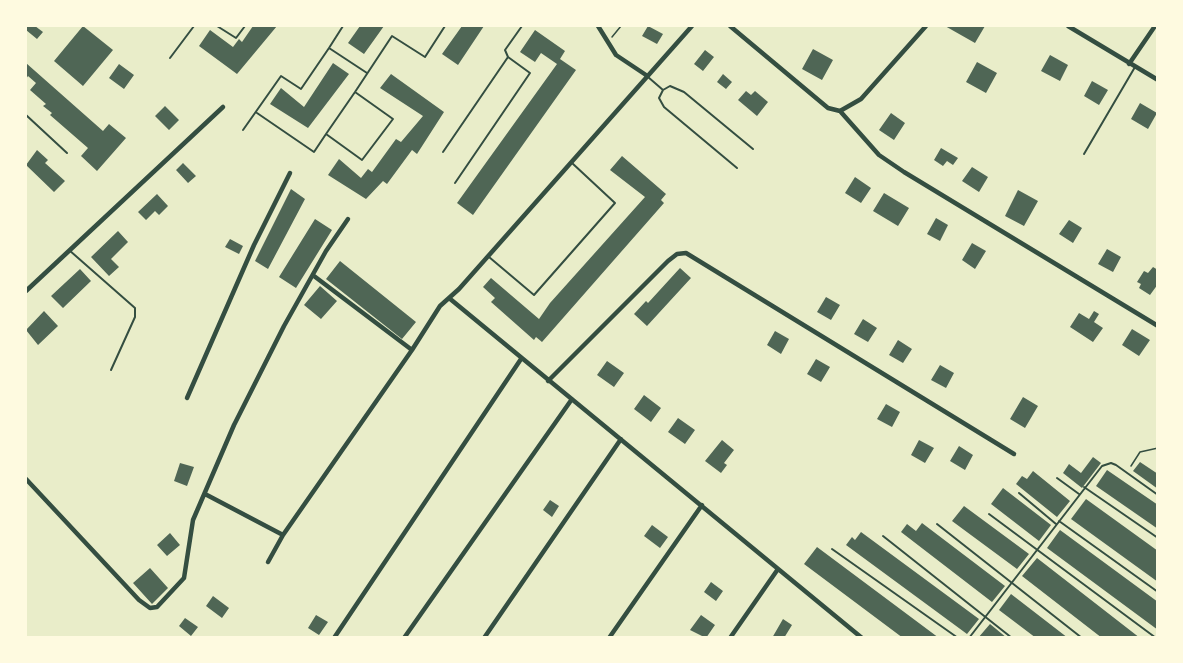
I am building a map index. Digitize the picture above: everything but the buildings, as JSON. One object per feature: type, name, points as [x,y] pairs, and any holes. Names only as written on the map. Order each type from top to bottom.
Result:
[{"type":"street","points":[[597,26],[616,55],[646,75]]},
{"type":"street","points":[[268,562],[440,306],[692,26]]},
{"type":"street","points":[[730,26],[828,108],[840,111],[859,135],[896,166],[1158,326]]},
{"type":"street","points":[[840,111],[861,99],[926,26]]},
{"type":"street","points":[[1068,26],[1158,80]]},
{"type":"street","points":[[1132,65],[1155,26]]},
{"type":"street","points":[[26,291],[223,106]]},
{"type":"street","points":[[187,398],[254,245],[290,173]]},
{"type":"street","points":[[26,479],[144,605],[157,607],[184,578],[193,520],[234,425],[284,326],[337,232],[348,219]]},
{"type":"street","points":[[549,381],[668,261],[677,254],[686,254],[1014,454]]},
{"type":"street","points":[[314,276],[412,350]]},
{"type":"street","points":[[449,298],[862,638]]},
{"type":"street","points":[[334,638],[521,359]]},
{"type":"street","points":[[404,638],[572,399]]},
{"type":"street","points":[[484,638],[621,439]]},
{"type":"street","points":[[205,494],[284,535]]},
{"type":"street","points":[[609,638],[702,505]]},
{"type":"street","points":[[729,638],[778,569]]},
{"type":"lane","points":[[170,58],[194,26]]},
{"type":"lane","points":[[217,26],[236,38],[246,26]]},
{"type":"lane","points":[[243,130],[281,76],[301,89],[343,26]]},
{"type":"lane","points":[[257,113],[314,152],[392,36],[425,57],[445,26]]},
{"type":"lane","points":[[455,183],[530,73],[507,57],[505,50],[522,26]]},
{"type":"lane","points":[[329,48],[367,73]]},
{"type":"lane","points":[[443,152],[507,57]]},
{"type":"lane","points":[[1084,154],[1132,65]]},
{"type":"lane","points":[[646,75],[663,90]]},
{"type":"lane","points":[[737,168],[664,107],[659,98],[663,90],[670,86],[684,92],[753,149]]},
{"type":"lane","points":[[326,134],[362,160],[393,119],[355,92]]},
{"type":"lane","points":[[26,115],[67,153]]},
{"type":"lane","points":[[487,256],[534,295],[615,203],[572,162]]},
{"type":"lane","points":[[69,249],[135,308],[135,317],[111,370]]},
{"type":"lane","points":[[969,638],[1098,469],[1111,463],[1158,495]]},
{"type":"lane","points":[[1057,478],[1079,494]]},
{"type":"lane","points":[[1084,487],[1158,538]]},
{"type":"lane","points":[[1018,493],[1158,592]]},
{"type":"lane","points":[[989,514],[1156,638]]},
{"type":"lane","points":[[937,525],[1082,638]]},
{"type":"lane","points":[[883,536],[1011,638]]},
{"type":"lane","points":[[832,549],[958,638]]},
{"type":"path","points":[[608,42],[621,26]]},
{"type":"path","points":[[1127,472],[1140,452],[1158,448]]}]
